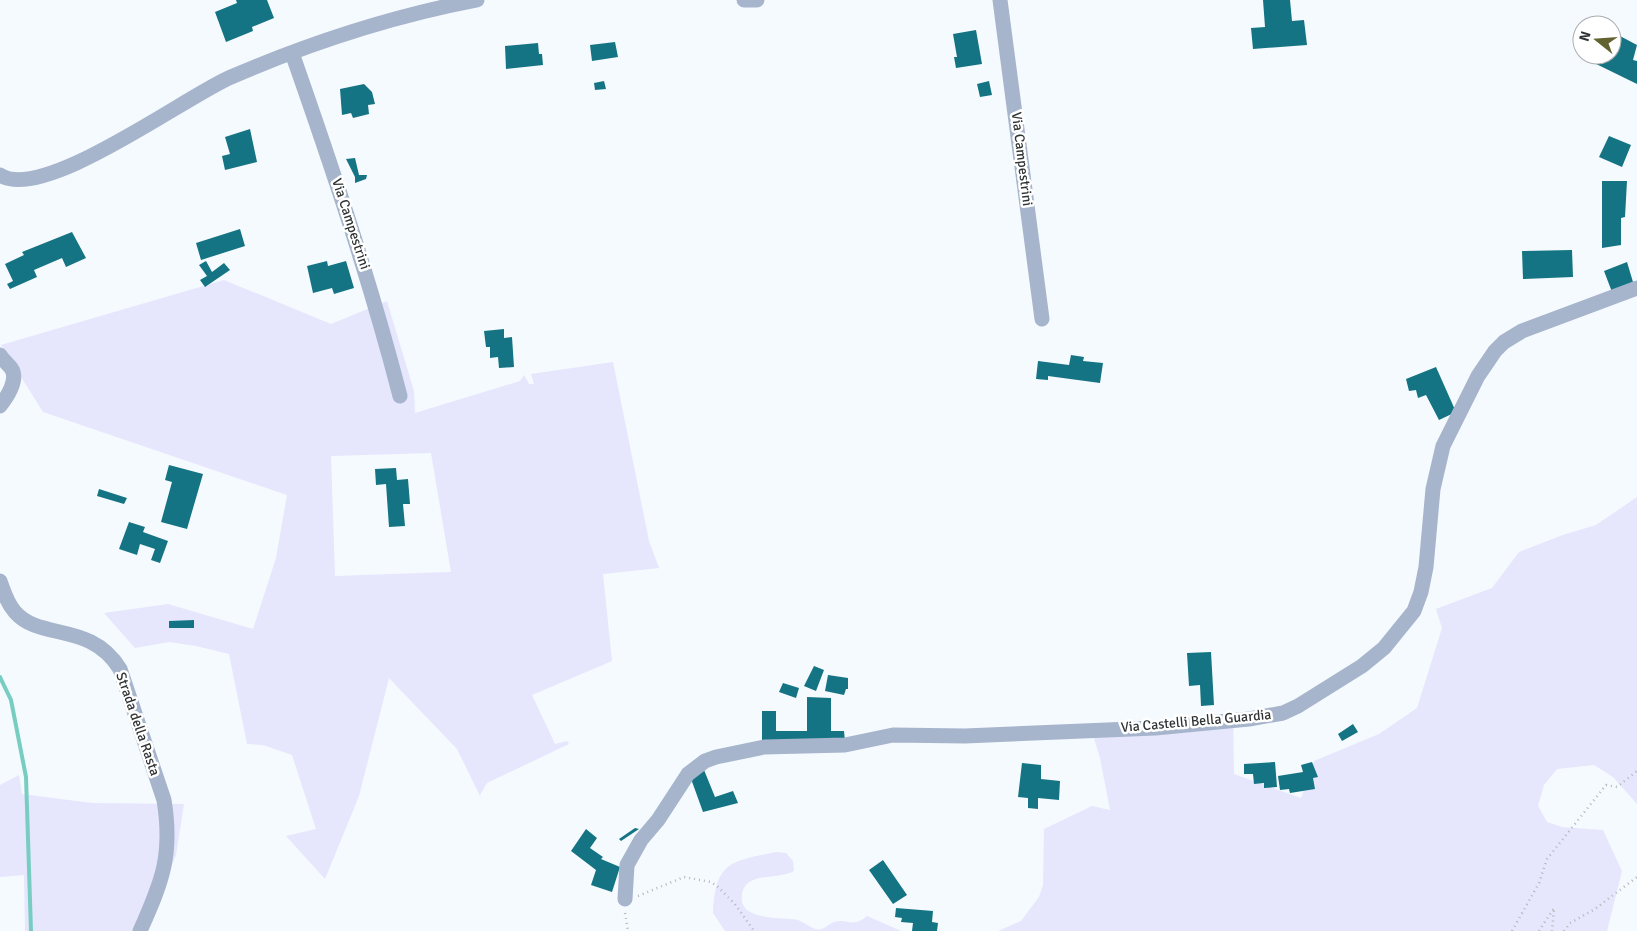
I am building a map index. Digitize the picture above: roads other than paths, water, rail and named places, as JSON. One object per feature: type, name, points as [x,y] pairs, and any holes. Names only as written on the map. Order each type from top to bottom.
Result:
[{"type":"street","points":[[2,181],[22,181],[45,176],[66,168],[133,134],[230,77],[292,53],[426,10],[477,0]]},
{"type":"street","points":[[744,0],[758,0]]},
{"type":"street","name":"Via Campestrini","points":[[1000,0],[1042,319]]},
{"type":"street","name":"Via Campestrini","points":[[292,53],[344,200],[379,313],[400,396]]},
{"type":"street","name":"Via Castelli Bella Guardia","points":[[625,899],[624,880],[627,865],[641,840],[658,820],[688,774],[705,761],[716,757],[764,747],[845,744],[893,735],[965,736],[1155,728],[1249,719],[1283,713],[1298,706],[1362,666],[1384,648],[1406,624],[1414,611],[1421,592],[1426,567],[1433,489],[1443,446],[1478,376],[1495,351],[1504,342],[1522,331],[1637,288]]},
{"type":"street","points":[[0,355],[12,368],[13,380],[11,389],[0,406]]},
{"type":"street","name":"Strada della Rasta","points":[[0,581],[12,608],[22,619],[42,627],[76,635],[94,643],[108,652],[120,669],[166,813],[168,841],[163,876],[140,931]]},
{"type":"waterway","points":[[0,677],[11,700],[26,777],[31,931]]}]
